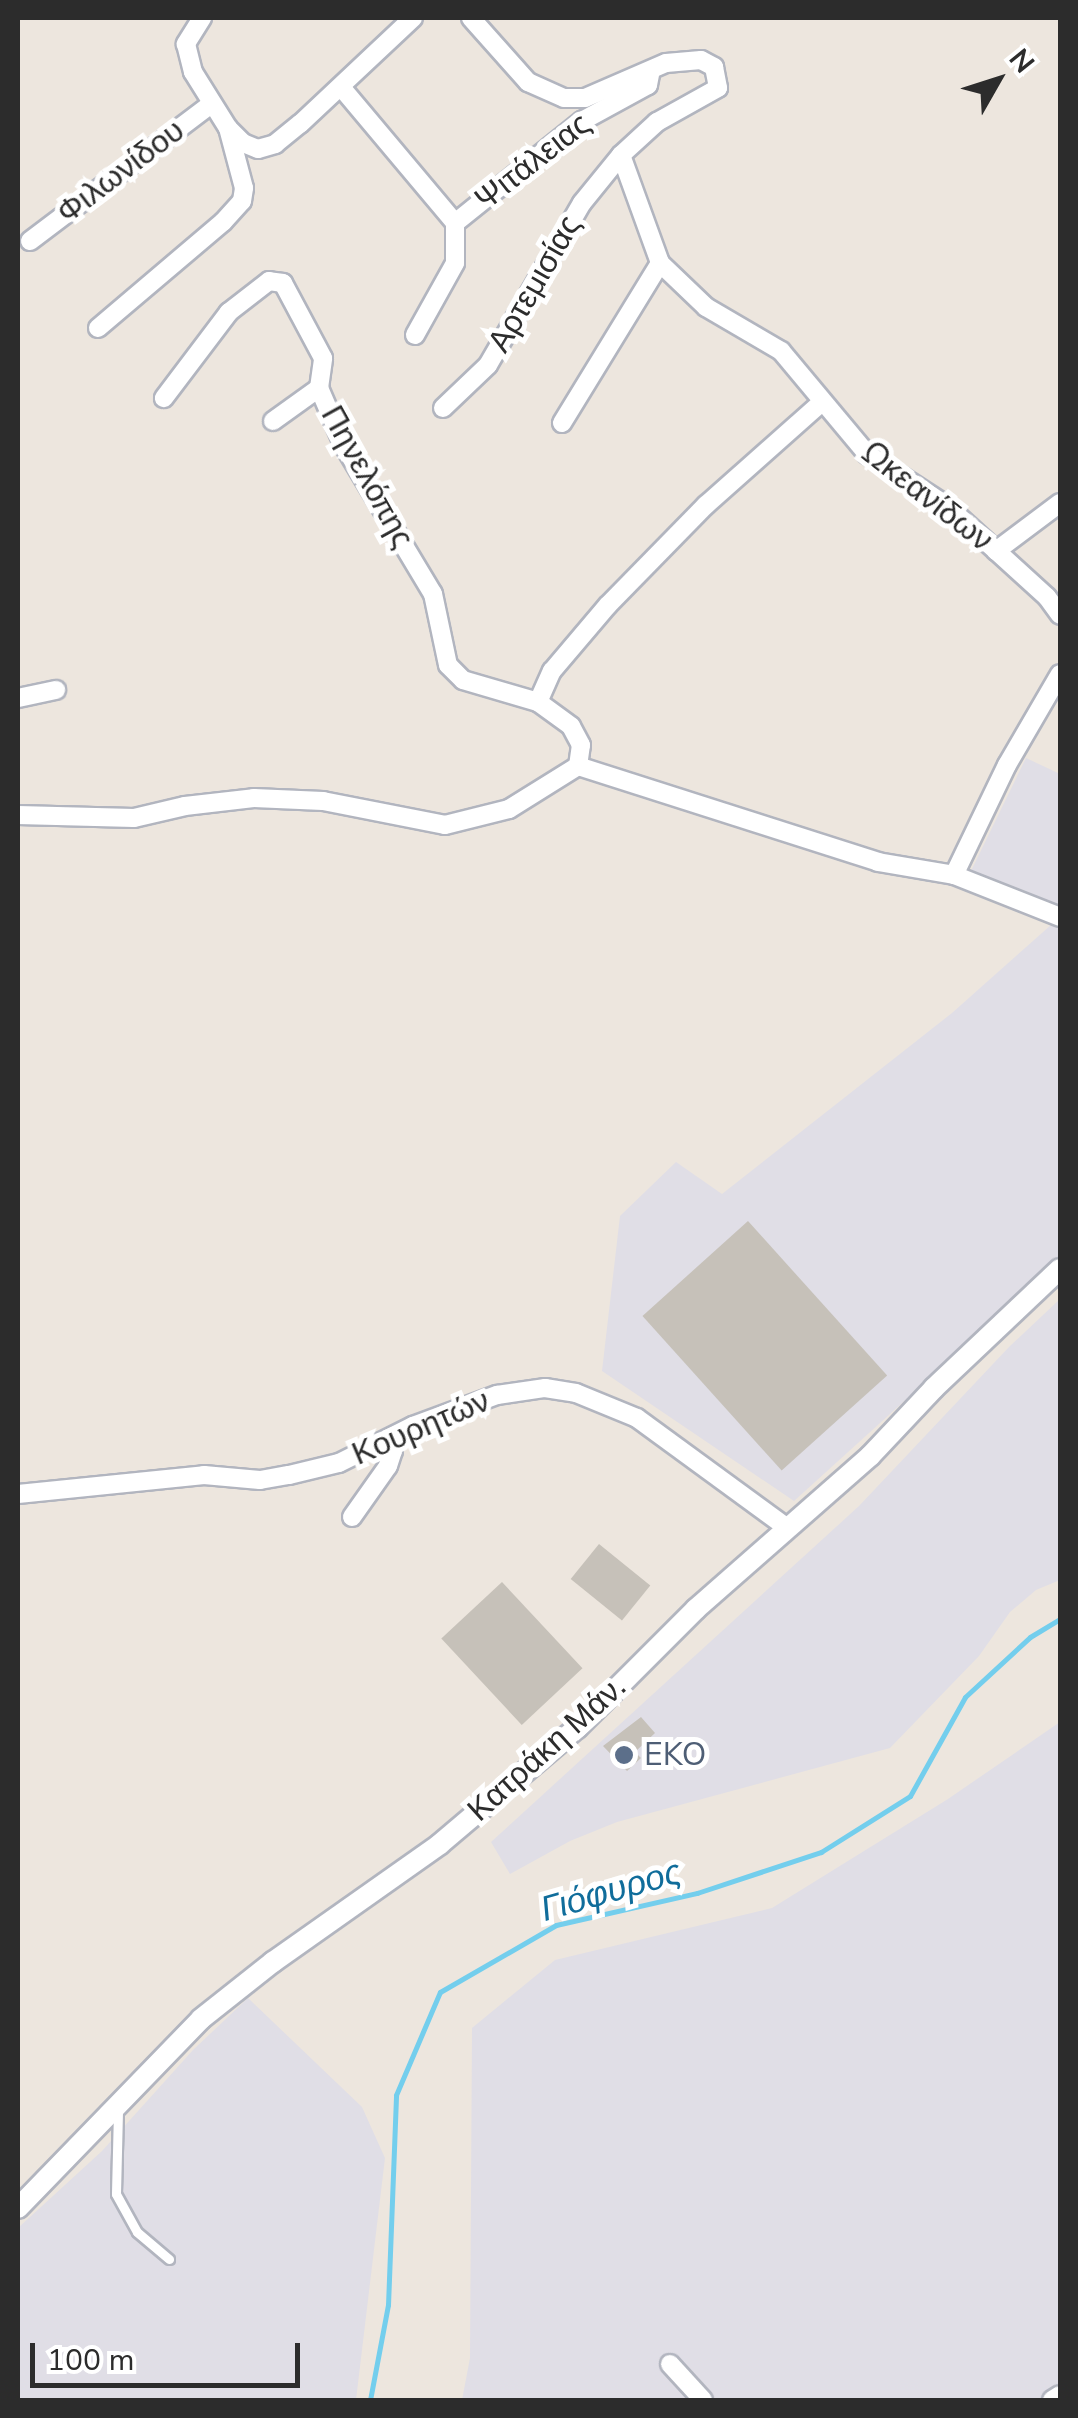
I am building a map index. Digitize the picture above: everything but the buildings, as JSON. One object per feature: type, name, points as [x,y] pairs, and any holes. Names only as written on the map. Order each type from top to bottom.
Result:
[{"type":"street","points":[[202,18],[186,44],[186,54],[228,128],[243,143],[258,148],[275,144],[342,87],[413,18]]},
{"type":"street","points":[[471,18],[528,82],[546,94],[585,98],[666,63],[701,60],[714,68],[718,88],[657,122],[622,155]]},
{"type":"street","name":"Ψιτάλειας","points":[[342,87],[454,223],[582,120],[648,85],[651,70]]},
{"type":"street","name":"Φιλωνίδου","points":[[30,241],[211,104]]},
{"type":"street","points":[[98,328],[223,222],[242,201],[244,188],[228,128]]},
{"type":"street","name":"Ωκεανίδων","points":[[622,155],[660,263],[706,307],[781,350],[867,454],[926,490],[996,551],[1060,616]]},
{"type":"street","name":"Αρτεμισίας","points":[[443,408],[488,365],[582,204],[622,155]]},
{"type":"street","points":[[416,335],[455,263],[454,223]]},
{"type":"street","points":[[562,423],[660,263]]},
{"type":"street","name":"Πηνελόπης","points":[[164,398],[229,312],[276,279],[288,291],[323,358],[319,388],[344,446],[432,594],[448,665],[463,680],[538,702],[571,726],[581,745],[578,766]]},
{"type":"street","points":[[273,421],[319,388]]},
{"type":"street","points":[[538,702],[552,671],[608,604],[706,505],[822,402]]},
{"type":"street","points":[[996,551],[1060,503]]},
{"type":"street","points":[[954,875],[1007,764],[1060,674]]},
{"type":"street","points":[[18,698],[56,690]]},
{"type":"street","points":[[18,815],[117,819],[254,798],[323,801],[445,826],[510,809],[578,766],[878,862],[954,875],[1060,917]]},
{"type":"street","name":"Κατράκη Μάν.","points":[[18,2208],[179,2039],[242,1986],[440,1844],[577,1728],[786,1527],[870,1456],[934,1388],[1060,1269]]},
{"type":"street","name":"Κουρητών","points":[[18,1494],[204,1474],[268,1479],[338,1463],[392,1437],[508,1392],[536,1387],[566,1390],[637,1418],[786,1527]]},
{"type":"street","points":[[352,1516],[388,1466],[392,1437]]},
{"type":"street","points":[[670,2364],[704,2400]]},
{"type":"street","points":[[1052,2400],[1060,2395]]},
{"type":"lane","points":[[118,2103],[116,2194],[137,2232],[169,2259]]},
{"type":"shaded area","points":[[1026,758],[1060,774],[1060,906],[970,873]]},
{"type":"shaded area","points":[[1060,917],[1060,1260],[794,1501],[602,1371],[620,1216],[676,1162],[722,1194],[952,1013]]},
{"type":"shaded area","points":[[1060,1299],[1060,1580],[1036,1590],[1010,1612],[979,1656],[890,1748],[617,1822],[570,1841],[510,1874],[491,1842],[859,1506],[1009,1347]]},
{"type":"shaded area","points":[[1060,1722],[1060,2400],[462,2400],[470,2358],[472,2028],[555,1960],[772,1908],[948,1799]]},
{"type":"shaded area","points":[[248,1998],[362,2107],[385,2158],[356,2400],[18,2400],[18,2228],[102,2151],[193,2050]]},
{"type":"waterway","name":"Γιόφυρος","points":[[370,2400],[388,2305],[396,2095],[440,1992],[556,1925],[697,1893],[821,1852],[910,1796],[965,1697],[1030,1637],[1060,1619]]},
{"type":"place","name":"EKO","points":[[624,1755]]}]
